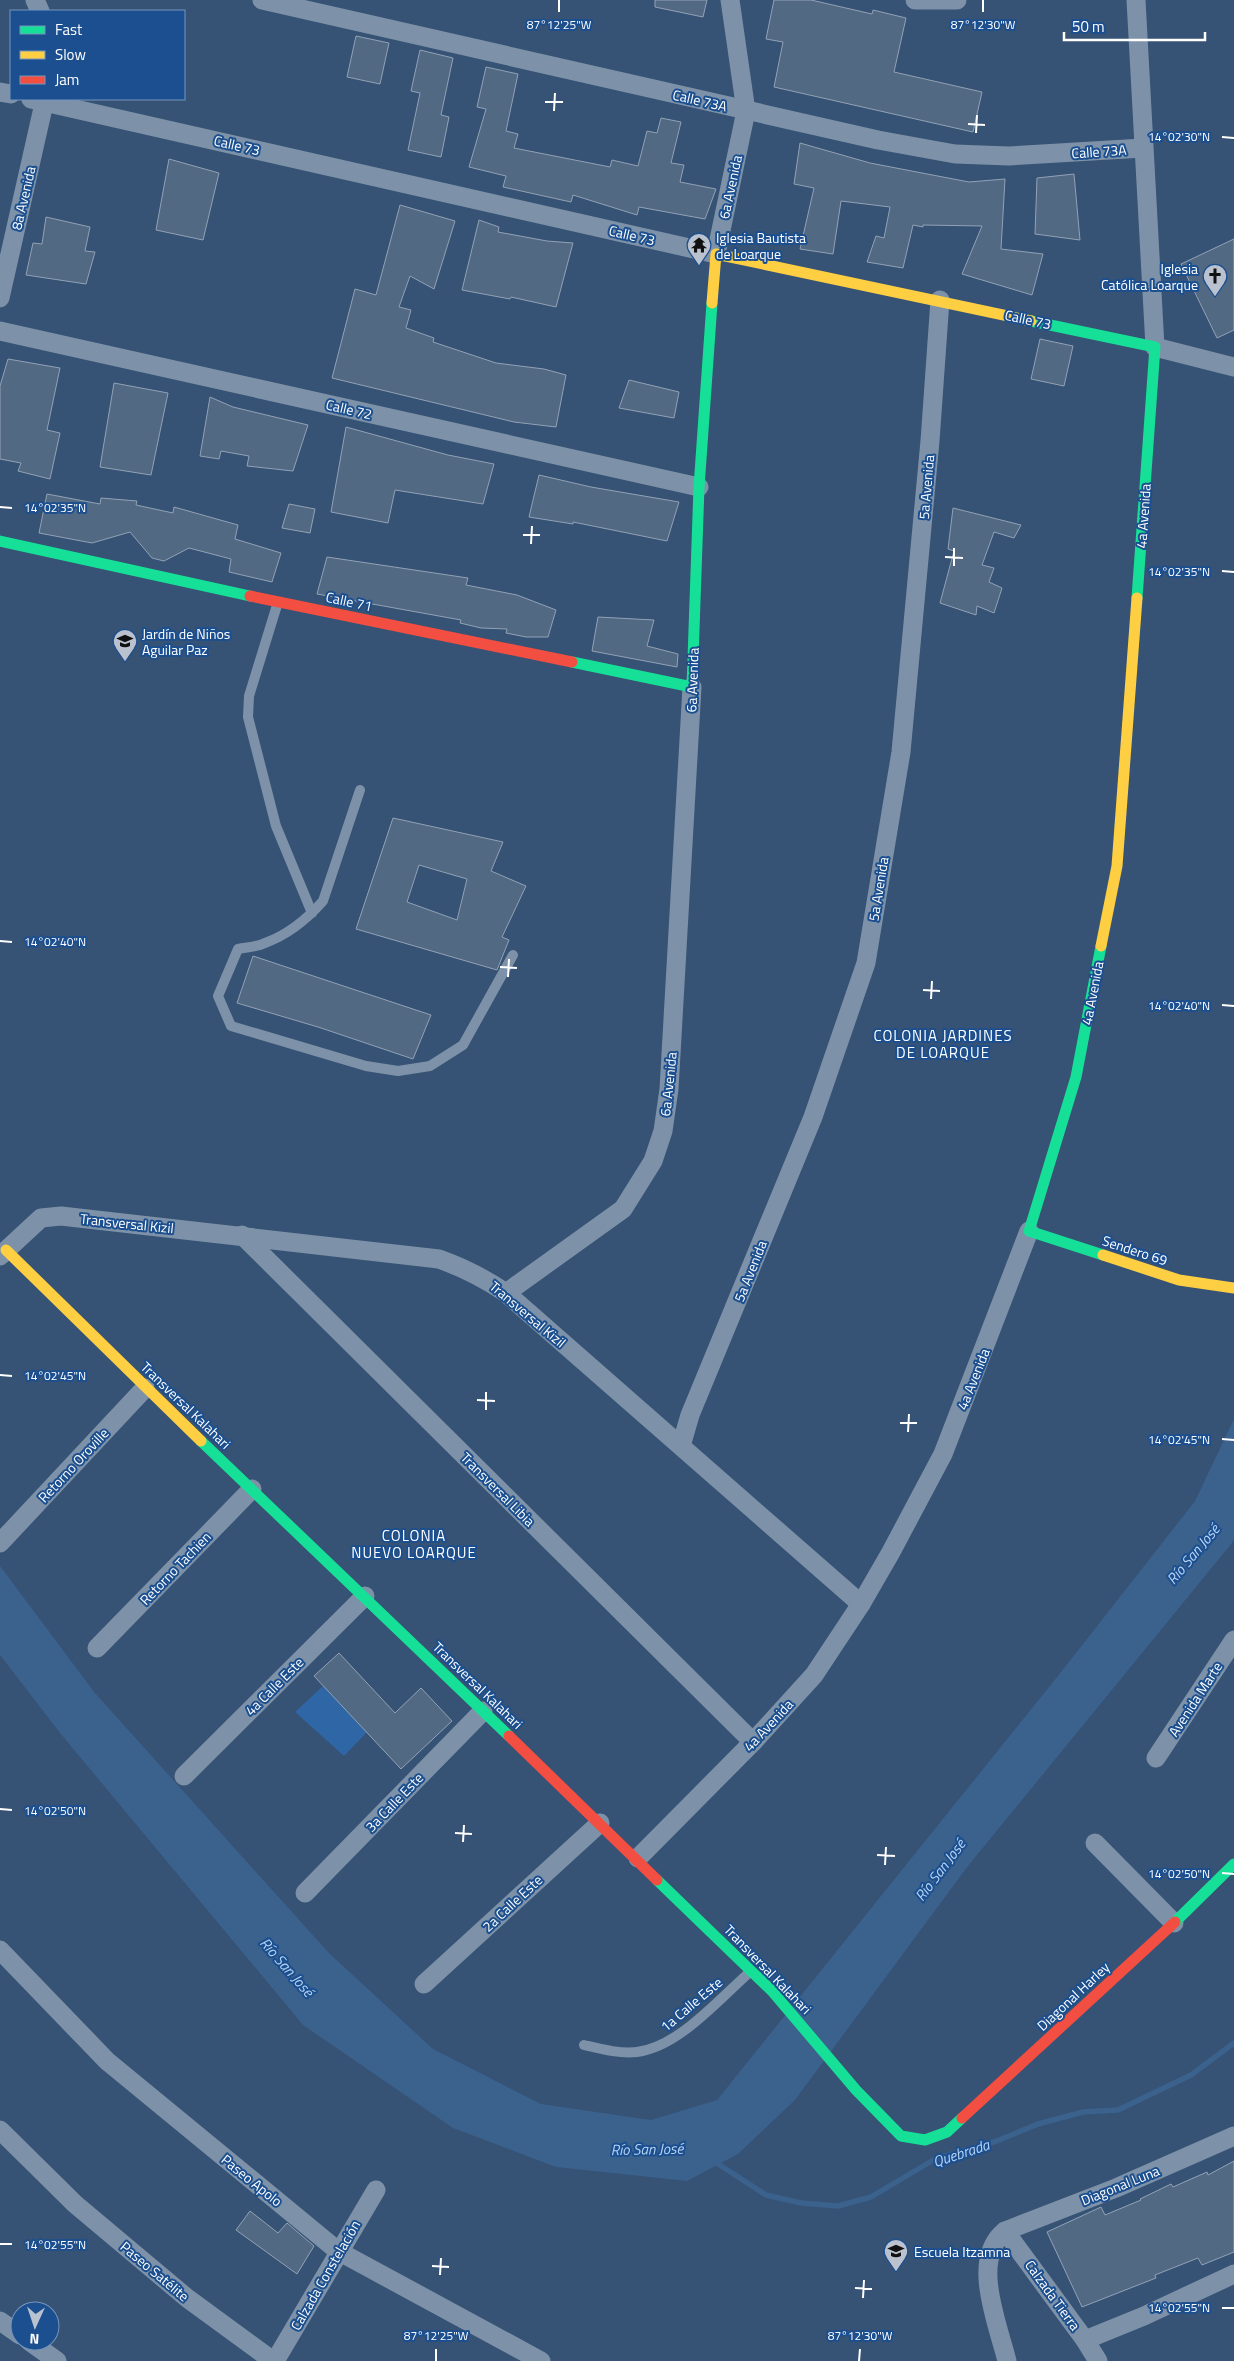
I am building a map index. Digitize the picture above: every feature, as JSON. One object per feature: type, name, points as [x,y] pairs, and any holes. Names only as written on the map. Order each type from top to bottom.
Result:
[{"type":"street","name":"Calle 73A","points":[[262,0],[746,111],[878,140],[955,154],[1009,156],[1143,148]]},
{"type":"street","name":"6a Avenida","points":[[506,1293],[623,1209],[652,1161],[663,1130],[669,1089],[692,687],[699,487],[716,254],[746,111],[730,0]]},
{"type":"street","points":[[915,0],[957,0]]},
{"type":"street","name":"4a Avenida","points":[[638,1858],[753,1742],[814,1676],[861,1604],[891,1552],[943,1454],[1029,1231],[1076,1078],[1117,866],[1155,347],[1136,0]]},
{"type":"street","name":"Calle 73","points":[[41,100],[716,254],[940,300],[1155,347],[1234,367]]},
{"type":"street","name":"8a Avenida","points":[[0,298],[41,100]]},
{"type":"street","name":"5a Avenida","points":[[681,1446],[690,1416],[813,1116],[866,963],[901,752],[930,441],[940,300]]},
{"type":"street","name":"Calle 72","points":[[0,331],[699,487]]},
{"type":"street","name":"Calle 71","points":[[0,541],[278,602],[692,687]]},
{"type":"street","name":"Transversal Kizil","points":[[3,1253],[41,1218],[61,1216],[242,1235],[439,1259],[473,1272],[506,1293],[861,1604]]},
{"type":"street","name":"Sendero 69","points":[[1029,1231],[1179,1280],[1234,1288]]},
{"type":"street","name":"Transversal Libia","points":[[242,1235],[753,1742]]},
{"type":"street","name":"Transversal Kalahari","points":[[3,1253],[365,1596],[752,1970],[772,1990],[856,2090],[901,2136],[925,2140]]},
{"type":"street","name":"Retorno Oroville","points":[[0,1543],[145,1388]]},
{"type":"street","name":"Retorno Tachien","points":[[97,1648],[252,1489]]},
{"type":"street","name":"4a Calle Este","points":[[184,1776],[365,1596]]},
{"type":"street","name":"Avenida Marte","points":[[1156,1758],[1234,1640]]},
{"type":"street","name":"3a Calle Este","points":[[305,1893],[483,1711]]},
{"type":"street","name":"2a Calle Este","points":[[424,1984],[600,1823]]},
{"type":"street","points":[[1095,1843],[1174,1923]]},
{"type":"street","name":"Diagonal Harley","points":[[925,2140],[947,2132],[1174,1923],[1234,1864]]},
{"type":"street","name":"Paseo Apolo","points":[[0,1950],[107,2061],[338,2251],[542,2361]]},
{"type":"street","name":"Paseo Satélite","points":[[0,2130],[75,2204],[187,2298],[274,2361]]},
{"type":"street","name":"Diagonal Luna","points":[[1005,2231],[1116,2188],[1234,2136]]},
{"type":"street","name":"Calzada Constelación","points":[[274,2361],[376,2190]]},
{"type":"street","points":[[1005,2231],[996,2238],[989,2254],[987,2279],[1008,2361]]},
{"type":"street","name":"Calzada Tierra","points":[[1005,2231],[1085,2340],[1098,2361]]},
{"type":"street","points":[[1085,2340],[1144,2316],[1234,2274]]},
{"type":"street","points":[[43,2351],[57,2361]]},
{"type":"lane","points":[[278,602],[249,696],[248,718],[276,826],[312,913]]},
{"type":"lane","points":[[360,790],[323,902],[312,913],[286,932],[265,944],[238,949],[218,996],[231,1026],[366,1066],[398,1071],[430,1066],[463,1045],[513,955]]},
{"type":"lane","name":"1a Calle Este","points":[[584,2045],[606,2051],[637,2052],[664,2044],[688,2027],[752,1970]]},
{"type":"shaded area","points":[[323,1686],[370,1729],[344,1756],[295,1712]]},
{"type":"water","name":"Río San José","points":[[1234,1419],[1234,1539],[1232,1543],[968,1866],[795,2100],[738,2154],[687,2181],[556,2167],[453,2128],[303,2025],[60,1733],[0,1655],[0,1566],[95,1693],[329,1953],[433,2049],[541,2104],[651,2120],[717,2100],[1065,1667],[1195,1501]]},
{"type":"building","points":[[655,0],[707,0],[703,17],[655,7]]},
{"type":"building","points":[[774,0],[811,0],[872,14],[873,10],[906,18],[894,72],[982,92],[973,132],[774,87],[783,42],[766,39]]},
{"type":"building","points":[[356,36],[389,43],[380,84],[347,77]]},
{"type":"building","points":[[420,50],[453,58],[441,115],[449,117],[441,157],[408,150],[420,93],[411,91]]},
{"type":"building","points":[[486,67],[518,74],[506,131],[518,134],[514,148],[610,167],[612,160],[638,166],[647,131],[657,133],[661,118],[681,122],[671,163],[684,165],[680,182],[716,189],[705,219],[639,207],[637,215],[573,195],[571,202],[503,187],[506,176],[469,167],[486,109],[477,107]]},
{"type":"building","points":[[800,143],[870,163],[969,182],[1005,179],[1001,249],[1043,254],[1032,295],[962,274],[982,226],[923,225],[923,227],[913,225],[903,268],[867,262],[876,236],[884,238],[890,207],[841,201],[833,254],[800,249],[814,188],[794,184]]},
{"type":"building","points":[[169,159],[219,173],[203,240],[156,230]]},
{"type":"building","points":[[1074,174],[1080,240],[1035,234],[1037,178]]},
{"type":"building","points":[[400,205],[455,221],[434,289],[410,276],[399,307],[411,310],[406,328],[434,338],[433,342],[496,363],[544,369],[566,375],[556,427],[514,422],[332,378],[355,289],[376,295]]},
{"type":"building","points":[[46,217],[90,227],[85,251],[95,252],[86,284],[26,275],[33,243],[42,244]]},
{"type":"building","points":[[479,220],[499,227],[498,232],[547,241],[573,243],[556,307],[511,297],[510,299],[462,290]]},
{"type":"building","name":"Iglesia Católica Loarque","points":[[1234,239],[1234,330],[1217,338],[1181,264]]},
{"type":"building","points":[[1040,339],[1073,346],[1064,386],[1031,379]]},
{"type":"building","points":[[8,359],[60,368],[47,430],[60,433],[50,479],[18,471],[21,463],[0,459],[0,386]]},
{"type":"building","points":[[629,380],[679,392],[674,418],[619,408]]},
{"type":"building","points":[[114,383],[168,393],[151,475],[100,467]]},
{"type":"building","points":[[210,397],[233,407],[308,425],[293,471],[247,466],[249,456],[221,451],[219,459],[200,456]]},
{"type":"building","points":[[346,427],[448,455],[494,464],[483,504],[395,490],[388,523],[331,512]]},
{"type":"building","points":[[539,475],[591,487],[679,502],[667,541],[573,522],[573,524],[529,517]]},
{"type":"building","points":[[47,494],[100,504],[101,498],[137,501],[136,505],[173,513],[174,507],[238,525],[235,539],[281,553],[272,582],[229,572],[231,559],[189,548],[164,561],[152,558],[130,532],[92,543],[39,533]]},
{"type":"building","points":[[289,504],[315,509],[310,533],[282,528]]},
{"type":"building","points":[[953,508],[1021,525],[1014,538],[994,532],[982,565],[994,568],[989,582],[1002,588],[994,613],[977,606],[976,615],[940,603],[954,551],[948,549]]},
{"type":"building","points":[[327,557],[468,578],[466,585],[517,595],[556,610],[548,637],[526,637],[506,633],[507,629],[481,628],[460,623],[461,620],[317,594]]},
{"type":"building","points":[[598,617],[654,620],[647,646],[678,654],[677,667],[592,651]]},
{"type":"building","points":[[393,818],[503,842],[491,871],[526,886],[502,937],[509,940],[497,970],[356,929]],"holes":[[[419,865],[467,879],[457,920],[407,902]]]},
{"type":"building","points":[[253,956],[431,1015],[413,1059],[318,1027],[237,1003]]},
{"type":"building","points":[[339,1653],[395,1713],[421,1688],[452,1721],[401,1769],[314,1676]]},
{"type":"building","points":[[1234,2161],[1234,2252],[1202,2265],[1198,2258],[1155,2275],[1156,2278],[1082,2307],[1047,2232],[1101,2207],[1105,2215],[1141,2200],[1171,2184],[1173,2187],[1207,2172],[1208,2175]]},
{"type":"building","points":[[250,2211],[278,2233],[287,2223],[314,2246],[297,2274],[236,2230]]},
{"type":"waterway","name":"Quebrada","points":[[712,2160],[766,2195],[801,2203],[838,2206],[871,2197],[935,2159],[994,2142],[1038,2124],[1083,2112],[1118,2110],[1191,2075],[1234,2043]]},
{"type":"traffic: fast","points":[[572,662],[692,687],[699,487],[712,303]]},
{"type":"traffic: fast","points":[[1031,321],[1155,347],[1137,598]]},
{"type":"traffic: fast","points":[[0,541],[250,596]]},
{"type":"traffic: fast","points":[[1101,946],[1076,1077],[1029,1231],[1103,1255]]},
{"type":"traffic: fast","points":[[201,1441],[509,1736]]},
{"type":"traffic: fast","points":[[1175,1922],[1234,1864]]},
{"type":"traffic: fast","points":[[657,1880],[772,1991],[856,2090],[901,2136],[925,2140],[947,2132],[962,2118]]},
{"type":"traffic: slow","points":[[712,303],[716,254],[1031,321]]},
{"type":"traffic: slow","points":[[1101,946],[1117,866],[1137,598]]},
{"type":"traffic: slow","points":[[6,1250],[201,1441]]},
{"type":"traffic: slow","points":[[1103,1255],[1179,1280],[1234,1288]]},
{"type":"traffic: jam","points":[[250,596],[572,662]]},
{"type":"traffic: jam","points":[[509,1736],[657,1880]]},
{"type":"traffic: jam","points":[[962,2118],[1175,1922]]},
{"type":"place","name":"Iglesia Bautista de Loarque","points":[[699,266]]},
{"type":"place","name":"Iglesia Católica Loarque","points":[[1215,297]]},
{"type":"place","name":"Jardín de Niños Aguilar Paz","points":[[125,662]]},
{"type":"place","name":"Escuela Itzamna","points":[[896,2272]]},
{"type":"district","name":"COLONIA JARDINES DE LOARQUE","points":[[943,1044]]},
{"type":"district","name":"COLONIA NUEVO LOARQUE","points":[[414,1544]]}]
